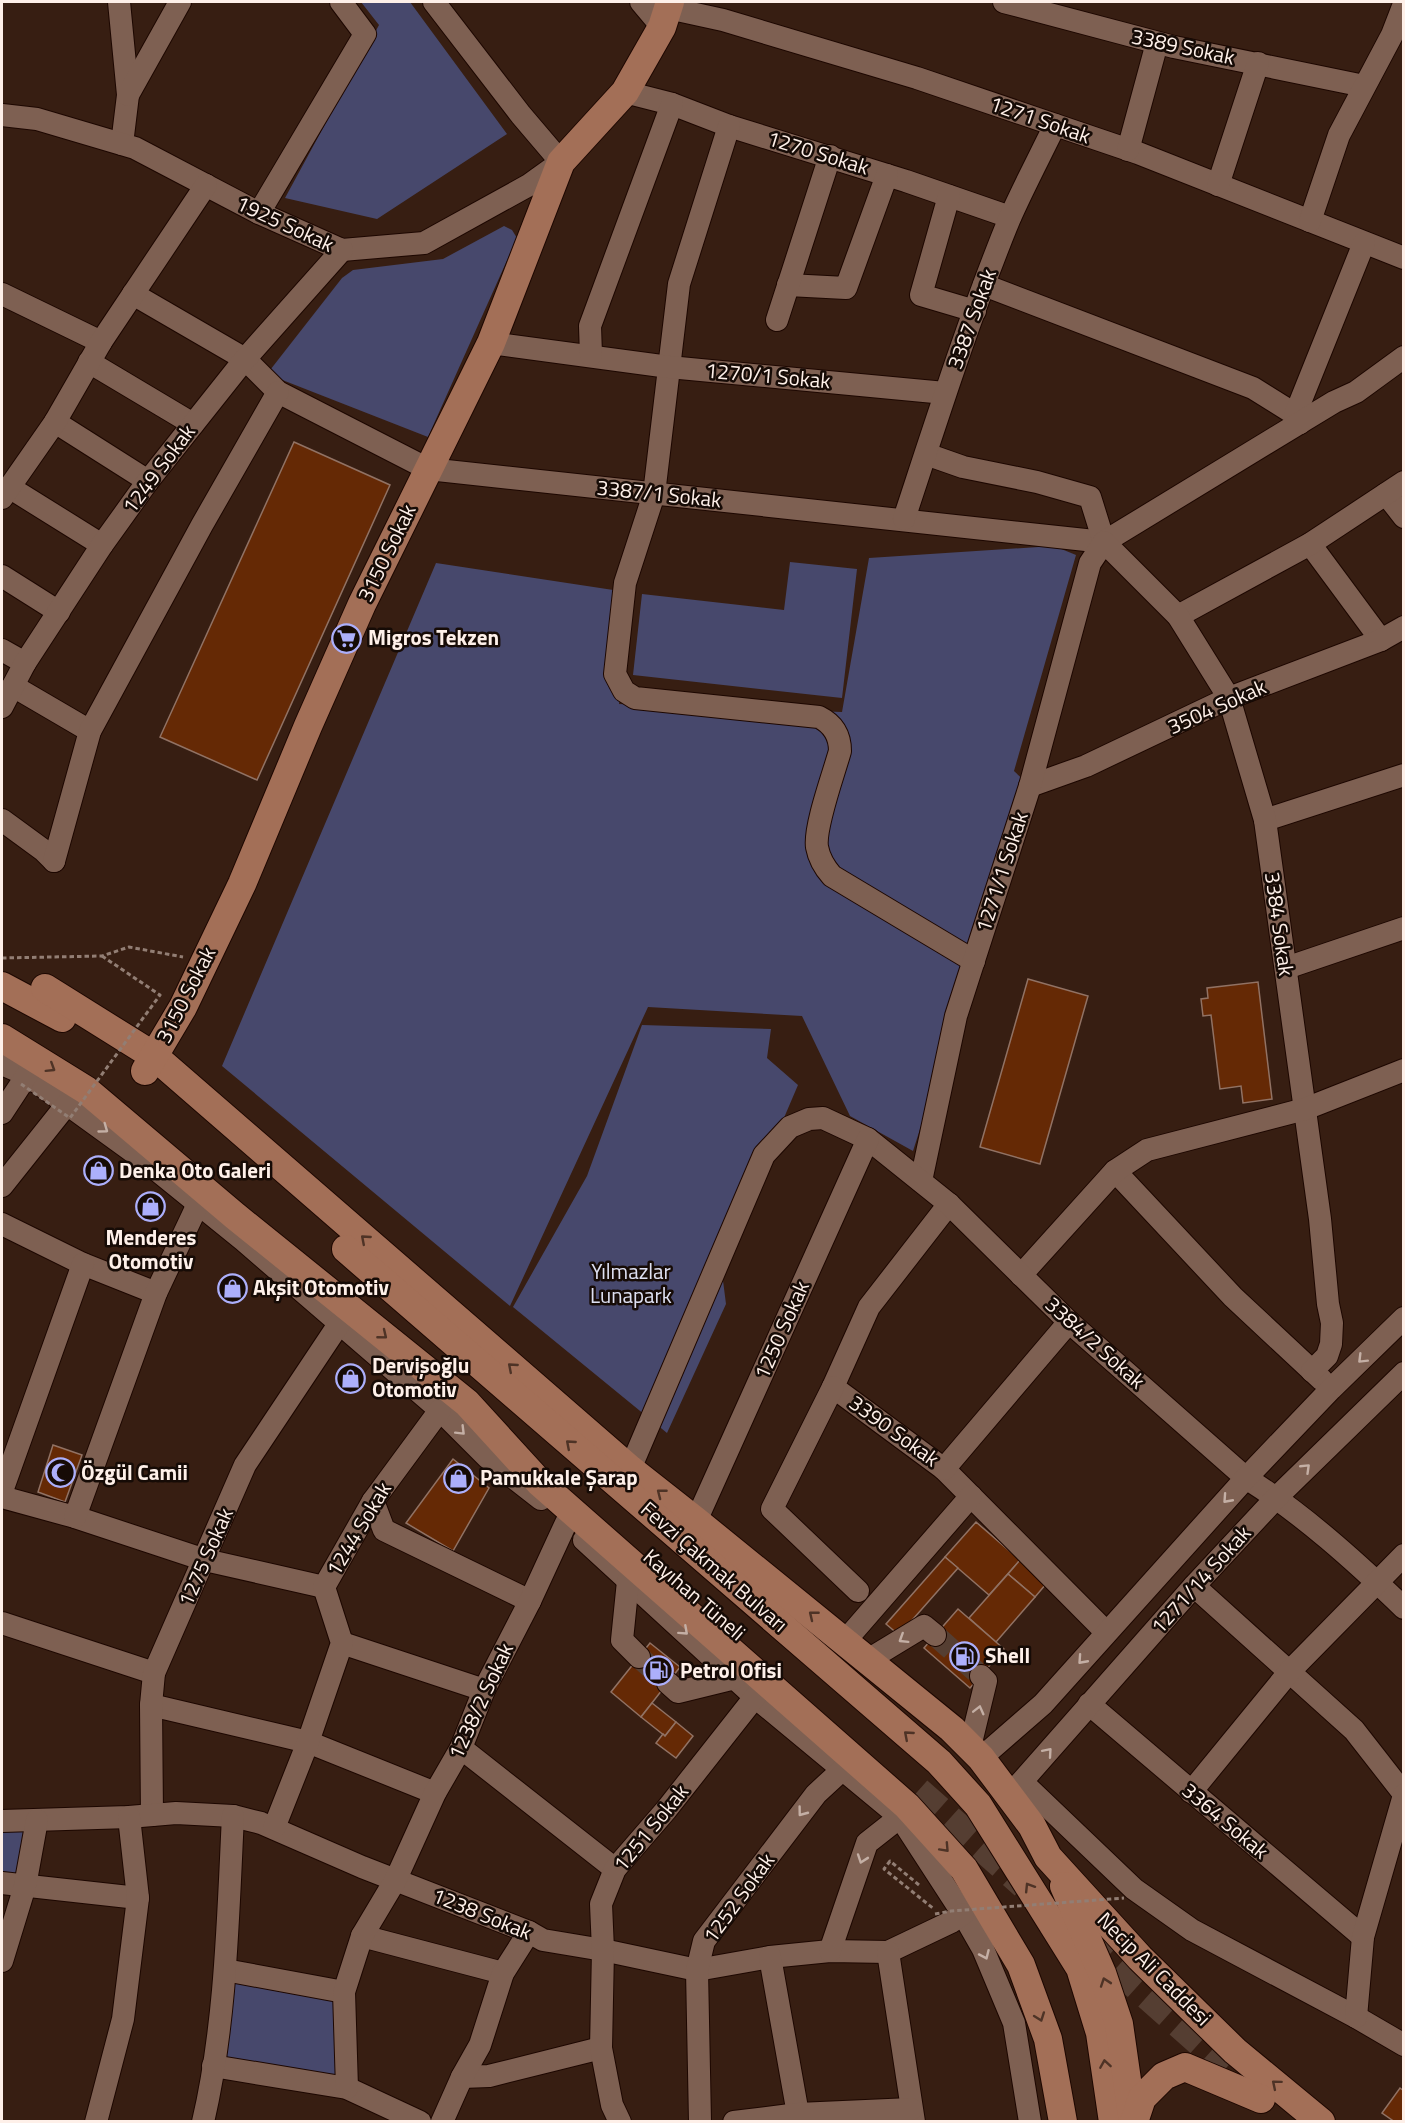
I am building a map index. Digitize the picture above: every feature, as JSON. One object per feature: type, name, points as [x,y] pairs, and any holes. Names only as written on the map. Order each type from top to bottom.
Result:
[{"type":"main road","points":[[561,162],[625,92],[667,12]]},
{"type":"main road","name":"3150 Sokak","points":[[150,1064],[183,1006],[242,884],[362,604],[491,343],[561,162]]},
{"type":"main road","points":[[2,965],[45,988],[150,1064]]},
{"type":"main road","name":"Fevzi Çakmak Bulvarı","points":[[2,986],[150,1064],[270,1183],[939,1762],[978,1805],[1080,1968],[1100,2033],[1113,2121]]},
{"type":"main road","points":[[45,988],[71,1022]]},
{"type":"main road","points":[[2,1038],[86,1090],[235,1216],[907,1806],[964,1869],[1021,1965],[1048,2039],[1063,2121]]},
{"type":"main road","name":"Necip Ali Caddesi","points":[[150,1064],[630,1469],[952,1729],[1015,1789],[1048,1857],[1140,1958],[1227,2043],[1321,2121]]},
{"type":"main road","name":"Kayıhan Tüneli","points":[[454,1407],[544,1464],[918,1791]]},
{"type":"main road","points":[[1048,1857],[1065,1888],[1101,1973],[1119,2024],[1134,2121]]},
{"type":"main road","points":[[1134,2121],[1142,2098],[1164,2076],[1185,2067],[1261,2098]]},
{"type":"main road","points":[[1227,2067],[1291,2121]]},
{"type":"street","points":[[119,2],[128,95],[122,144]]},
{"type":"street","points":[[128,95],[180,2]]},
{"type":"street","points":[[259,213],[365,34],[341,2]]},
{"type":"street","points":[[434,2],[521,115],[561,162]]},
{"type":"street","points":[[641,2],[667,12]]},
{"type":"street","name":"3389 Sokak","points":[[1018,3],[1157,43],[1364,86]]},
{"type":"street","points":[[1310,221],[1339,135],[1392,35],[1404,4]]},
{"type":"street","name":"1271 Sokak","points":[[667,12],[746,27],[917,78],[1128,150],[1404,258]]},
{"type":"street","points":[[1128,150],[1157,43]]},
{"type":"street","points":[[1218,185],[1258,63]]},
{"type":"street","name":"1270 Sokak","points":[[625,92],[672,104],[729,126],[830,156],[1010,218]]},
{"type":"street","points":[[591,355],[590,326],[672,104]]},
{"type":"street","name":"1925 Sokak","points":[[2,116],[37,119],[135,148],[259,213],[342,250],[424,243],[529,185],[561,162]]},
{"type":"street","name":"3387 Sokak","points":[[904,519],[945,393],[984,285],[1010,218],[1055,125]]},
{"type":"street","points":[[729,126],[678,284],[654,494],[625,583],[615,665],[618,683],[624,691],[635,698],[819,717],[826,720],[836,730],[840,751],[818,832],[817,848],[824,867],[831,876],[974,961]]},
{"type":"street","points":[[777,320],[830,156]]},
{"type":"street","points":[[788,285],[846,288],[887,175]]},
{"type":"street","points":[[102,545],[5,492],[55,422],[101,342],[206,185]]},
{"type":"street","points":[[949,196],[921,295],[975,310]]},
{"type":"street","points":[[1297,419],[1364,243]]},
{"type":"street","name":"1249 Sokak","points":[[2,707],[25,663],[102,545],[148,481],[245,359],[342,250]]},
{"type":"street","points":[[984,285],[1253,388],[1297,419]]},
{"type":"street","points":[[2,294],[101,342]]},
{"type":"street","name":"3387/1 Sokak","points":[[133,294],[245,359],[278,392],[428,469],[1104,542]]},
{"type":"street","name":"1270/1 Sokak","points":[[491,343],[669,367],[945,393]]},
{"type":"street","points":[[926,454],[963,467],[1037,482],[1090,498],[1104,542],[1297,419],[1356,392],[1403,359]]},
{"type":"street","points":[[89,362],[193,424]]},
{"type":"street","points":[[2,819],[54,861],[90,731],[202,525],[278,392]]},
{"type":"street","points":[[55,422],[148,481]]},
{"type":"street","points":[[1178,616],[1310,544],[1395,488],[1404,517]]},
{"type":"street","name":"1271/1 Sokak","points":[[921,1182],[956,1016],[1030,786],[1090,563],[1104,542]]},
{"type":"street","name":"3384 Sokak","points":[[1104,542],[1178,616],[1229,698],[1265,820],[1332,1323],[1331,1344],[1327,1356],[1312,1371]]},
{"type":"street","points":[[1310,544],[1381,640]]},
{"type":"street","points":[[2,576],[59,612]]},
{"type":"street","name":"3504 Sokak","points":[[1030,786],[1086,766],[1229,698],[1381,640],[1404,627]]},
{"type":"street","points":[[2,650],[25,663]]},
{"type":"street","points":[[13,686],[90,731]]},
{"type":"street","points":[[1265,820],[1404,775]]},
{"type":"street","points":[[1286,969],[1404,928]]},
{"type":"street","points":[[2,1064],[24,1080],[68,1103],[143,1159],[339,1323],[454,1407],[487,1457],[533,1491],[755,1697],[900,1817],[948,1913],[983,1949],[1014,2023],[1030,2121]]},
{"type":"street","points":[[1021,1275],[1115,1171],[1147,1150],[1305,1109],[1404,1070]]},
{"type":"street","points":[[2,1113],[24,1080]]},
{"type":"street","points":[[2,1185],[68,1103]]},
{"type":"street","name":"3384/2 Sokak","points":[[630,1469],[764,1155],[790,1127],[809,1119],[823,1118],[868,1139],[949,1204],[1069,1322],[1246,1478],[1276,1497],[1377,1582],[1404,1608]]},
{"type":"street","name":"1250 Sokak","points":[[696,1521],[868,1139]]},
{"type":"street","points":[[1115,1171],[1233,1297],[1332,1389]]},
{"type":"street","points":[[75,1517],[156,1293],[198,1204]]},
{"type":"street","name":"3390 Sokak","points":[[949,1204],[869,1307],[833,1386],[944,1469],[1106,1632]]},
{"type":"street","points":[[2,1224],[83,1264],[156,1293]]},
{"type":"street","points":[[2,1491],[83,1264]]},
{"type":"street","points":[[976,1753],[1043,1704],[1246,1478],[1404,1318]]},
{"type":"street","points":[[944,1469],[1069,1322]]},
{"type":"street","name":"1275 Sokak","points":[[152,1815],[151,1706],[154,1673],[245,1465],[339,1323]]},
{"type":"street","name":"1271/14 Sokak","points":[[1015,1789],[1194,1586],[1276,1497],[1404,1373]]},
{"type":"street","points":[[833,1386],[772,1509],[858,1591]]},
{"type":"street","name":"1244 Sokak","points":[[342,1643],[324,1587],[374,1501],[454,1407]]},
{"type":"street","points":[[845,1641],[971,1496]]},
{"type":"street","points":[[2,1497],[75,1517],[205,1560],[324,1587]]},
{"type":"street","points":[[374,1501],[384,1530],[530,1601]]},
{"type":"street","name":"1238/2 Sokak","points":[[347,2088],[344,1992],[362,1936],[396,1880],[435,1793],[461,1748],[484,1690],[530,1601],[566,1523]]},
{"type":"street","points":[[1191,1792],[1290,1671],[1404,1555]]},
{"type":"street","points":[[628,1581],[622,1641],[639,1657]]},
{"type":"street","points":[[1194,1586],[1354,1730],[1404,1794],[1363,1937],[1356,2017]]},
{"type":"street","points":[[2,1623],[154,1673]]},
{"type":"street","points":[[868,1660],[924,1626],[935,1635]]},
{"type":"street","points":[[274,1828],[308,1742],[342,1643],[484,1690]]},
{"type":"street","points":[[976,1753],[986,1681],[981,1676]]},
{"type":"street","points":[[668,1683],[678,1692],[735,1678]]},
{"type":"street","name":"1251 Sokak","points":[[620,2121],[612,2105],[601,2048],[603,1950],[601,1904],[615,1869],[666,1810],[755,1697]]},
{"type":"street","name":"3364 Sokak","points":[[1089,1704],[1363,1937]]},
{"type":"street","points":[[151,1706],[308,1742],[435,1793]]},
{"type":"street","points":[[461,1748],[615,1869]]},
{"type":"street","name":"1252 Sokak","points":[[700,2121],[697,1970],[704,1941],[816,1794],[842,1770]]},
{"type":"street","points":[[1015,1789],[1134,1889],[1192,1930],[1404,2045]]},
{"type":"street","name":"1238 Sokak","points":[[2,1821],[129,1817],[176,1813],[233,1816],[274,1828],[396,1880],[529,1932],[543,1940],[697,1970],[770,1957],[830,1951],[888,1952],[948,1913]]},
{"type":"street","points":[[209,2120],[225,1970],[233,1816]]},
{"type":"street","points":[[96,2121],[123,2019],[138,1898],[129,1817]]},
{"type":"street","points":[[830,1951],[867,1843],[900,1817]]},
{"type":"street","points":[[2,1961],[25,1886],[37,1820]]},
{"type":"street","points":[[2,1883],[138,1898]]},
{"type":"street","points":[[442,2121],[462,2077],[480,2046],[503,1973],[529,1932]]},
{"type":"street","points":[[362,1936],[503,1973]]},
{"type":"street","points":[[743,2121],[798,2114],[912,2115],[888,1952]]},
{"type":"street","points":[[770,1957],[798,2114]]},
{"type":"street","points":[[225,1970],[344,1992]]},
{"type":"street","points":[[462,2077],[489,2076],[601,2048]]},
{"type":"street","points":[[213,2066],[347,2088],[420,2121]]},
{"type":"path","points":[[2,958],[102,956],[129,947],[204,962]]},
{"type":"path","points":[[24,1080],[70,1118],[160,995],[102,956]]},
{"type":"path","points":[[925,1889],[890,1861],[884,1869],[948,1913],[1124,1898]]},
{"type":"green space","points":[[361,2],[410,2],[507,134],[377,219],[285,198],[379,25]]},
{"type":"green space","points":[[504,226],[512,230],[517,238],[428,437],[267,374],[342,278],[353,270],[443,259]]},
{"type":"green space","points":[[1054,546],[1076,555],[1014,771],[1030,786],[913,1151],[850,1116],[802,1016],[648,1007],[510,1306],[222,1066],[436,563],[633,593],[619,704],[842,712],[869,558]]},
{"type":"green space","points":[[790,562],[857,569],[842,698],[633,675],[642,594],[784,610]]},
{"type":"green space","name":"Yılmazlar Lunapark","points":[[642,1025],[771,1029],[767,1058],[798,1085],[721,1265],[726,1304],[667,1433],[513,1307],[587,1176]]},
{"type":"green space","points":[[37,1820],[25,1886],[2,1883],[2,1821]]},
{"type":"green space","points":[[225,1970],[344,1992],[347,2088],[213,2066]]},
{"type":"building","points":[[294,442],[390,485],[257,780],[160,737]]},
{"type":"building","points":[[1028,979],[1088,996],[1040,1164],[980,1147]]},
{"type":"building","points":[[1258,982],[1272,1099],[1243,1103],[1241,1086],[1220,1089],[1211,1015],[1203,1016],[1201,999],[1208,998],[1207,988]]},
{"type":"building","name":"Özgül Camii","points":[[53,1445],[82,1455],[65,1502],[38,1492]]},
{"type":"building","points":[[453,1459],[489,1488],[453,1551],[406,1523]]},
{"type":"building","points":[[976,1522],[1020,1560],[989,1595],[945,1557]]},
{"type":"building","points":[[945,1557],[958,1568],[899,1635],[886,1624]]},
{"type":"building","points":[[1020,1560],[1046,1584],[1035,1597],[1008,1574]]},
{"type":"building","points":[[1008,1574],[1035,1597],[996,1642],[969,1618]]},
{"type":"building","points":[[958,1609],[1004,1649],[970,1688],[924,1648]]},
{"type":"building","points":[[650,1643],[680,1667],[641,1717],[611,1692]]},
{"type":"building","points":[[652,1703],[676,1722],[665,1736],[641,1717]]},
{"type":"building","points":[[676,1722],[693,1736],[676,1758],[656,1743]]},
{"type":"building","points":[[1400,2088],[1404,2091],[1404,2122],[1395,2122],[1382,2113]]},
{"type":"tunnel","points":[[935,1635],[981,1676]]},
{"type":"tunnel","points":[[639,1657],[668,1683]]},
{"type":"tunnel","points":[[918,1791],[1024,1885]]},
{"type":"tunnel","points":[[1085,1940],[1227,2067]]},
{"type":"place","name":"Migros Tekzen","points":[[347,638]]},
{"type":"place","name":"Denka Oto Galeri","points":[[98,1171]]},
{"type":"place","name":"Menderes Otomotiv","points":[[151,1207]]},
{"type":"place","name":"Akşit Otomotiv","points":[[232,1288]]},
{"type":"place","name":"Dervişoğlu Otomotiv","points":[[351,1378]]},
{"type":"place","name":"Özgül Camii","points":[[60,1473]]},
{"type":"place","name":"Pamukkale Şarap","points":[[459,1478]]},
{"type":"place","name":"Shell","points":[[964,1656]]},
{"type":"place","name":"Petrol Ofisi","points":[[659,1671]]}]
